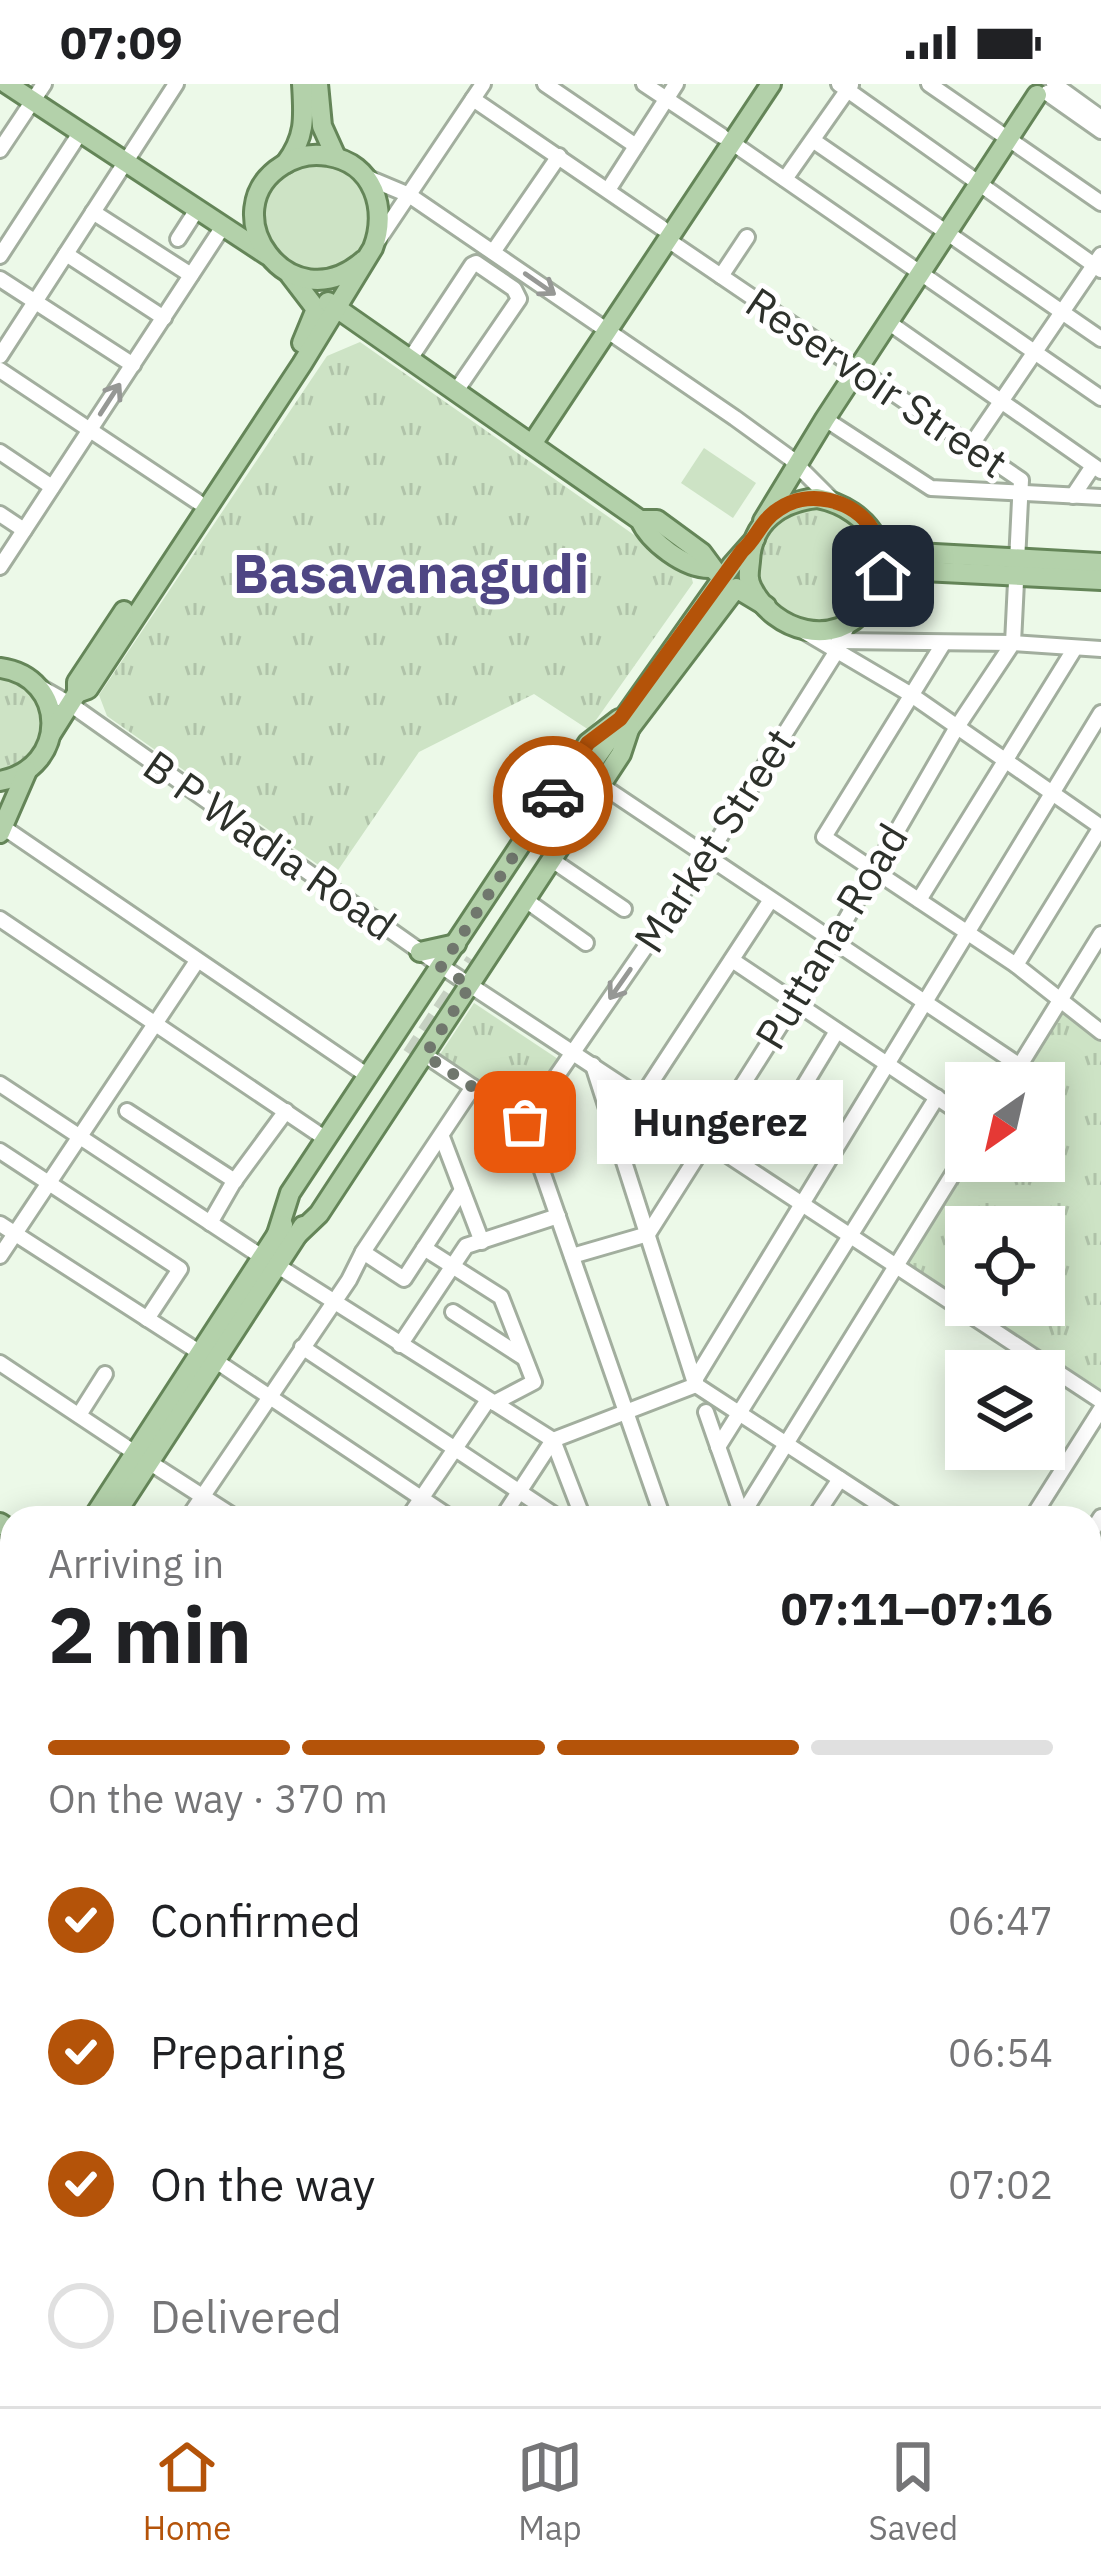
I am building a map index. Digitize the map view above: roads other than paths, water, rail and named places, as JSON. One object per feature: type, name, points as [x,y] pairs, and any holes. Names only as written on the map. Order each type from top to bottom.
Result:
[{"type":"main road","points":[[7,84],[267,255],[640,520],[657,520],[702,553],[722,578],[766,606]]},
{"type":"main road","points":[[0,781],[27,771],[43,757],[51,734],[74,699],[88,689],[337,309],[380,230],[381,212],[366,177],[336,157],[313,126],[302,84]]},
{"type":"main road","points":[[222,228],[286,163],[313,126],[318,84]]},
{"type":"main road","points":[[727,140],[757,84]]},
{"type":"main road","points":[[528,441],[727,140],[771,84]]},
{"type":"main road","points":[[103,1506],[142,1458],[412,1053],[470,986],[621,754],[625,723],[759,530],[783,505],[801,500],[834,501],[860,514],[874,532],[881,560],[876,597],[840,637],[804,631],[784,623],[748,583],[750,552],[759,530],[796,465],[1043,87]]},
{"type":"main road","points":[[286,163],[310,155],[336,157]]},
{"type":"main road","points":[[261,190],[254,217],[267,255]]},
{"type":"main road","points":[[294,275],[328,280],[369,254]]},
{"type":"main road","points":[[74,699],[77,682],[310,329],[316,309],[294,275]]},
{"type":"main road","points":[[881,560],[1015,567],[1101,580]]},
{"type":"main road","points":[[1015,567],[1101,562]]},
{"type":"main road","points":[[4,665],[38,686],[51,715],[51,734]]},
{"type":"main road","points":[[287,1235],[290,1193],[441,967],[464,953],[588,743],[625,723]]},
{"type":"main road","points":[[1,829],[27,771]]},
{"type":"main road","points":[[420,952],[464,953]]},
{"type":"main road","points":[[120,1506],[142,1458]]},
{"type":"street","points":[[0,150],[44,84]]},
{"type":"street","points":[[0,356],[176,84]]},
{"type":"street","points":[[369,254],[483,84]]},
{"type":"street","points":[[545,84],[636,146]]},
{"type":"street","points":[[644,84],[1101,398]]},
{"type":"street","points":[[608,190],[676,84]]},
{"type":"street","points":[[929,84],[1101,203]]},
{"type":"street","points":[[785,179],[846,86],[980,187],[1099,264],[972,445]]},
{"type":"street","points":[[1043,87],[1101,118]]},
{"type":"street","points":[[1043,87],[1101,131]]},
{"type":"street","name":"Reservoir Street","points":[[473,99],[608,190],[721,276],[1022,480],[1015,567]]},
{"type":"street","points":[[0,256],[80,133]]},
{"type":"street","points":[[814,141],[1101,339]]},
{"type":"street","points":[[493,252],[559,156]]},
{"type":"street","points":[[366,177],[409,195],[604,328],[796,465],[834,501]]},
{"type":"street","points":[[178,239],[196,211]]},
{"type":"street","points":[[93,212],[191,275]]},
{"type":"street","points":[[0,567],[222,228]]},
{"type":"street","points":[[721,276],[747,237]]},
{"type":"street","points":[[66,254],[164,317]]},
{"type":"street","points":[[410,359],[472,265],[494,275],[514,289],[519,299],[456,391]]},
{"type":"street","points":[[0,279],[133,364]]},
{"type":"street","points":[[888,322],[1097,468],[1073,496]]},
{"type":"street","points":[[0,370],[198,502]]},
{"type":"street","points":[[825,419],[931,488],[1101,497]]},
{"type":"street","points":[[0,452],[52,487]]},
{"type":"street","points":[[0,514],[24,530]]},
{"type":"street","points":[[1013,643],[1015,567]]},
{"type":"street","points":[[840,637],[1101,649]]},
{"type":"street","points":[[840,637],[910,694],[1101,827],[1016,965]]},
{"type":"street","name":"Market Street","points":[[525,1122],[706,859],[833,657],[840,637]]},
{"type":"street","name":"Puttana Road","points":[[648,1234],[833,942],[872,869],[1013,643]]},
{"type":"street","points":[[943,644],[824,836],[1016,965],[1101,1031]]},
{"type":"street","points":[[919,900],[1075,648]]},
{"type":"street","name":"B P Wadia Road","points":[[38,686],[74,699],[441,967],[1101,1405]]},
{"type":"street","points":[[510,1506],[553,1440],[695,1383],[1101,713]]},
{"type":"street","points":[[601,785],[1014,1062]]},
{"type":"street","points":[[1,829],[368,1076]]},
{"type":"street","points":[[552,860],[624,908]]},
{"type":"street","points":[[526,901],[586,944]]},
{"type":"street","points":[[641,1098],[770,902]]},
{"type":"street","points":[[0,919],[326,1139]]},
{"type":"street","points":[[1022,1062],[1101,934]]},
{"type":"street","points":[[732,960],[945,1103]]},
{"type":"street","points":[[0,1256],[197,961]]},
{"type":"street","points":[[802,1089],[836,1031]]},
{"type":"street","points":[[412,1053],[525,1122],[659,1506]]},
{"type":"street","points":[[593,1066],[695,1383],[879,1506]]},
{"type":"street","points":[[0,1084],[553,1440],[578,1506]]},
{"type":"street","points":[[197,1506],[472,1087]]},
{"type":"street","points":[[110,1089],[235,1181]]},
{"type":"street","points":[[718,1447],[937,1097]]},
{"type":"street","points":[[210,1223],[286,1112]]},
{"type":"street","points":[[442,1137],[482,1242]]},
{"type":"street","points":[[0,1151],[180,1269],[147,1318]]},
{"type":"street","points":[[748,1506],[948,1182]]},
{"type":"street","points":[[362,1252],[404,1279],[462,1190]]},
{"type":"street","points":[[400,1345],[466,1246],[558,1216]]},
{"type":"street","points":[[0,1224],[434,1506]]},
{"type":"street","points":[[572,1256],[648,1234]]},
{"type":"street","points":[[416,1506],[491,1402],[534,1382],[501,1297],[424,1248]]},
{"type":"street","points":[[453,1312],[525,1359]]},
{"type":"street","points":[[302,1347],[541,1506]]},
{"type":"street","points":[[0,1363],[217,1506]]},
{"type":"street","points":[[79,1415],[105,1374]]},
{"type":"street","points":[[1039,1506],[1101,1405]]},
{"type":"street","points":[[706,1412],[739,1506]]},
{"type":"street","points":[[822,1506],[840,1479]]},
{"type":"tunnel","points":[[411,1055],[474,961]]},
{"type":"place","name":"Hungerez","points":[[525,1122]]},
{"type":"district","name":"Basavanagudi","points":[[411,573]]}]
